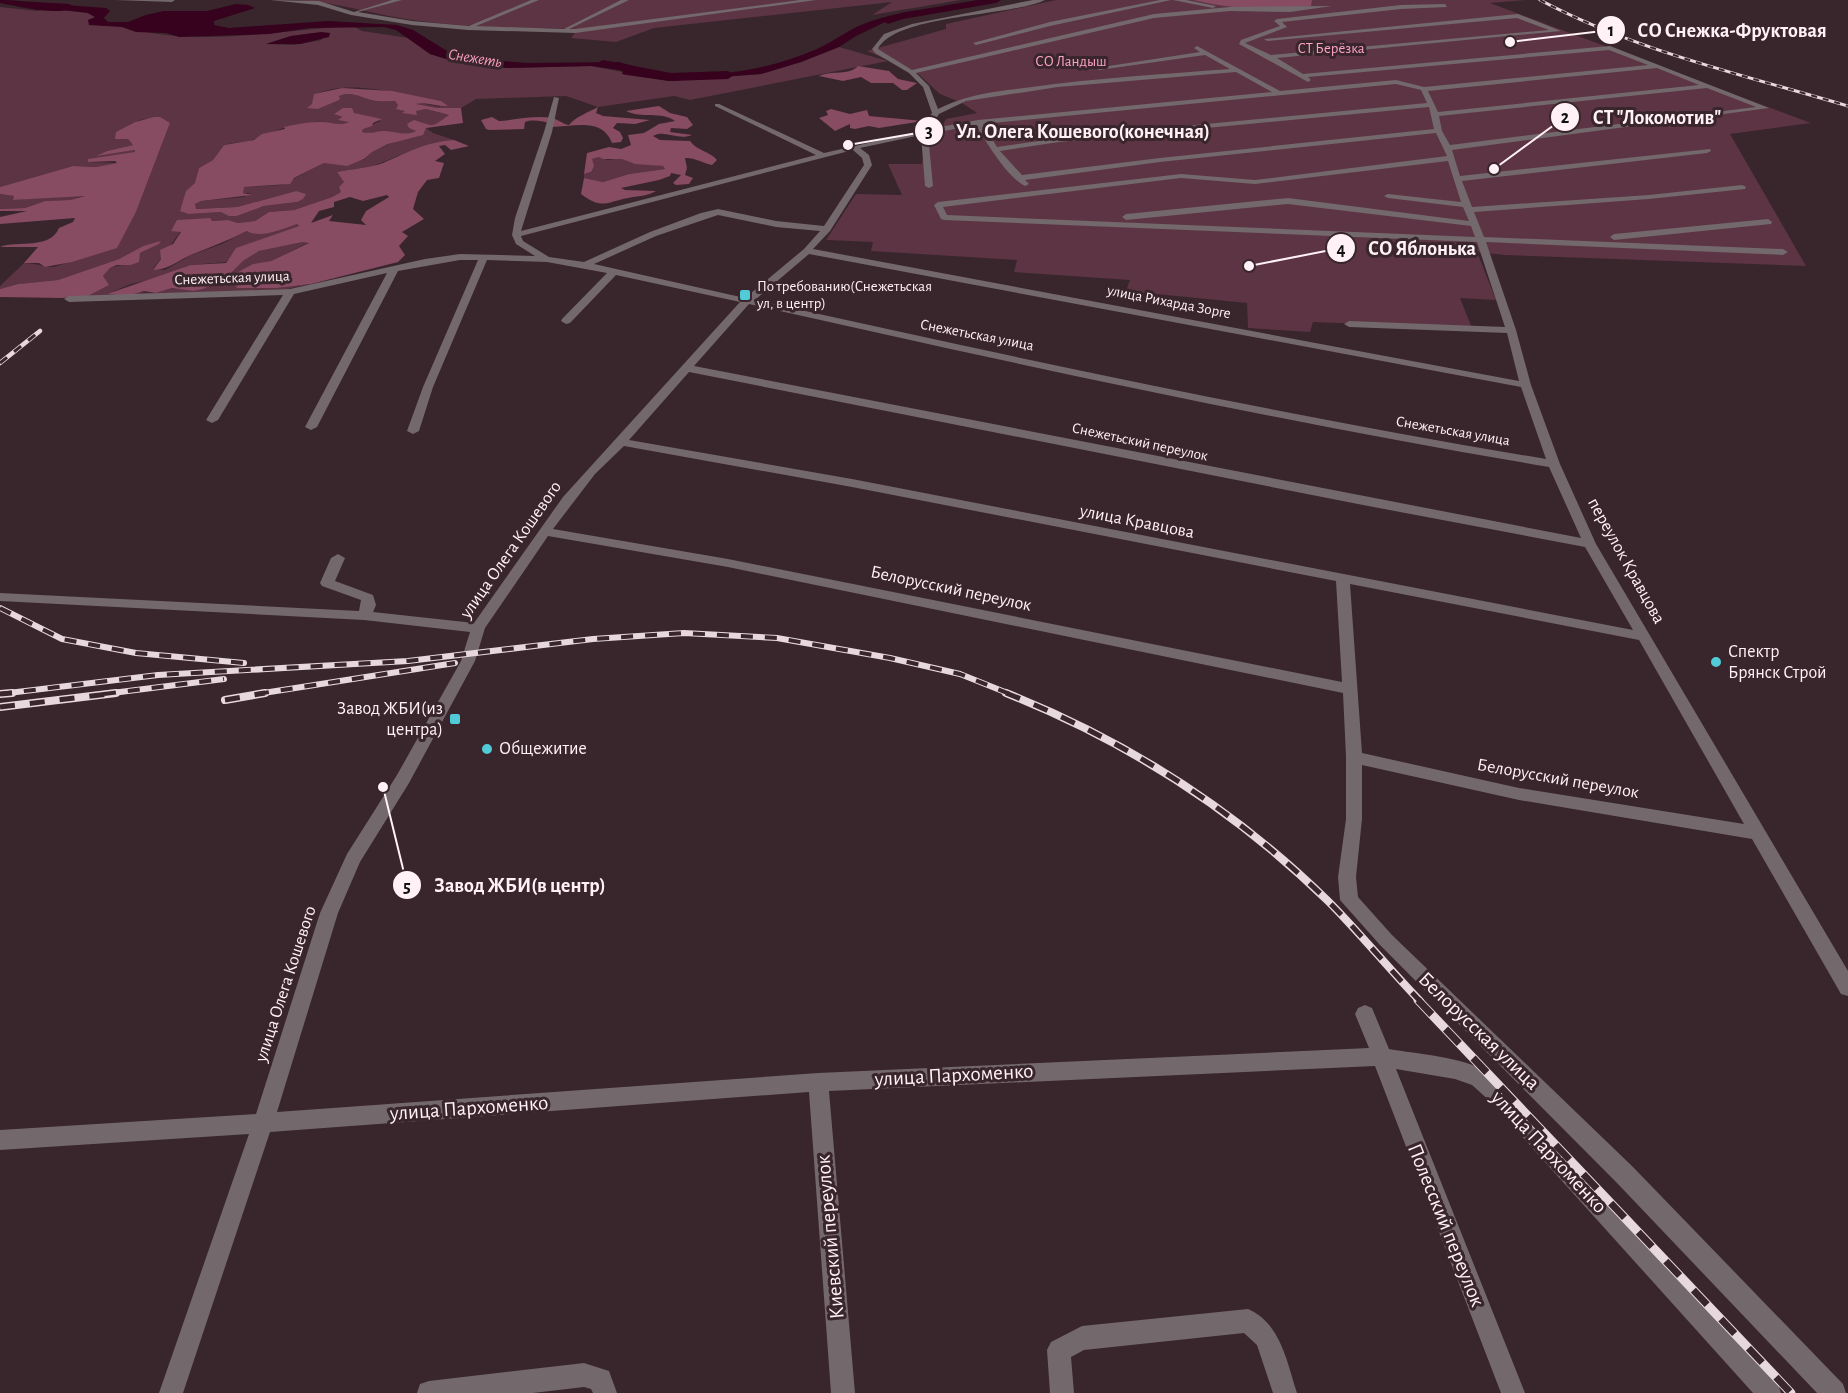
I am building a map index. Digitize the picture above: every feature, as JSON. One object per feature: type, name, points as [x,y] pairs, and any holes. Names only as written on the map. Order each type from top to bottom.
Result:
[{"type":"street","points":[[118,0],[172,0]]},
{"type":"street","points":[[273,0],[319,3],[351,13],[412,23],[468,28],[575,32],[813,0]]},
{"type":"street","points":[[351,13],[399,0]]},
{"type":"street","points":[[468,28],[536,0]]},
{"type":"street","points":[[559,31],[626,0]]},
{"type":"street","points":[[936,113],[926,86],[911,72],[877,52],[875,49],[878,42],[894,32],[914,25],[1042,0]]},
{"type":"street","points":[[976,43],[1050,24],[1168,0]]},
{"type":"street","points":[[1176,0],[1230,9],[1274,11],[1329,6]]},
{"type":"street","points":[[1320,0],[1349,13]]},
{"type":"street","points":[[1324,89],[1270,57],[1242,44],[1285,26],[1277,21],[1446,6]]},
{"type":"street","points":[[911,72],[1154,15],[1230,9]]},
{"type":"street","points":[[1250,40],[1518,16],[1558,31],[1270,57]]},
{"type":"street","points":[[1050,24],[1075,34]]},
{"type":"street","points":[[1391,27],[1436,48]]},
{"type":"street","points":[[1192,45],[1278,93]]},
{"type":"street","points":[[1301,76],[1610,48],[1765,108],[1448,148]]},
{"type":"street","points":[[1099,68],[1206,53]]},
{"type":"street","points":[[1446,53],[1483,70]]},
{"type":"street","points":[[516,235],[854,147],[978,122],[1396,82],[1425,89],[1660,66]]},
{"type":"street","points":[[929,186],[924,132],[936,113],[964,99],[1058,85],[1238,70]]},
{"type":"street","points":[[1492,74],[1510,81]]},
{"type":"street","points":[[1435,114],[1708,86]]},
{"type":"street","name":"переулок Кравцова","points":[[1425,89],[1435,114],[1438,131],[1448,148],[1468,208],[1476,224],[1511,330],[1526,385],[1554,464],[1590,544],[1848,988]]},
{"type":"street","points":[[547,259],[519,242],[516,235],[519,218],[548,132],[556,98]]},
{"type":"street","points":[[717,105],[822,155]]},
{"type":"street","points":[[995,150],[1059,140],[1431,105]]},
{"type":"street","points":[[978,122],[995,150],[1033,193]]},
{"type":"street","points":[[1019,178],[1160,160],[1438,131]]},
{"type":"street","name":"улица Олега Кошевого","points":[[171,1393],[263,1123],[329,913],[353,860],[403,778],[468,661],[478,628],[591,471],[621,442],[746,302],[807,250],[827,229],[868,165],[866,157],[854,147]]},
{"type":"street","points":[[1459,179],[1707,151]]},
{"type":"street","points":[[1450,158],[1255,182],[1181,176],[938,205],[944,217],[1784,252]]},
{"type":"street","points":[[1388,196],[1468,208],[1637,198],[1742,187]]},
{"type":"street","points":[[1090,223],[1171,212],[1288,201],[1476,224]]},
{"type":"street","points":[[585,265],[653,234],[718,212],[776,224],[827,229]]},
{"type":"street","points":[[1563,243],[1768,222]]},
{"type":"street","name":"улица Рихарда Зорге","points":[[807,250],[1526,385]]},
{"type":"street","points":[[413,431],[428,387],[484,257]]},
{"type":"street","name":"Снежетьская улица","points":[[69,299],[290,292],[425,262],[484,257],[547,259],[585,265],[746,302],[1387,435],[1554,464]]},
{"type":"street","points":[[311,427],[394,269]]},
{"type":"street","points":[[566,321],[612,273]]},
{"type":"street","points":[[213,420],[290,292]]},
{"type":"street","points":[[1350,324],[1511,330]]},
{"type":"street","name":"Снежетьский переулок","points":[[686,368],[1036,436],[1386,508],[1590,544]]},
{"type":"street","name":"улица Кравцова","points":[[621,442],[852,483],[1645,637]]},
{"type":"street","name":"Белорусский переулок","points":[[545,532],[728,563],[1349,689]]},
{"type":"street","points":[[338,558],[327,583],[368,598],[369,605],[364,616]]},
{"type":"street","name":"Белорусская улица","points":[[1343,579],[1354,758],[1354,819],[1347,877],[1349,900],[1395,949],[1625,1175],[1834,1393]]},
{"type":"street","points":[[0,597],[364,616],[478,628]]},
{"type":"street","name":"Белорусский переулок","points":[[1354,758],[1519,794],[1757,833]]},
{"type":"street","points":[[1365,1014],[1380,1058]]},
{"type":"street","name":"улица Пархоменко","points":[[0,1140],[818,1082],[1380,1058],[1455,1070],[1479,1078],[1498,1095],[1769,1393]]},
{"type":"street","name":"Полесский переулок","points":[[1380,1058],[1513,1393]]},
{"type":"street","name":"Киевский переулок","points":[[818,1082],[843,1393]]},
{"type":"street","points":[[1062,1393],[1059,1350],[1082,1338],[1248,1321],[1266,1338],[1285,1393]]},
{"type":"street","points":[[429,1393],[584,1376],[600,1380],[605,1393]]},
{"type":"green space","points":[[297,0],[961,0],[872,15],[892,2],[654,28],[616,42],[571,38],[578,29],[440,23],[404,19],[328,3]]},
{"type":"green space","points":[[1056,0],[1526,0],[1490,3],[1811,123],[1730,134],[1806,266],[1505,255],[1477,252],[1496,300],[1460,298],[1472,328],[1313,322],[1310,332],[1248,328],[1247,303],[1126,291],[1130,280],[1014,272],[1017,260],[871,251],[873,242],[826,240],[856,194],[902,195],[888,164],[922,164],[926,134],[946,129],[942,127],[946,119],[977,113],[962,103],[940,94],[916,72],[867,51],[946,29],[946,24]]},
{"type":"green space","points":[[0,7],[37,11],[45,9],[33,8],[85,12],[95,17],[89,22],[93,24],[181,36],[238,36],[353,26],[362,31],[409,38],[430,54],[456,62],[507,68],[591,66],[669,81],[761,74],[839,47],[888,61],[690,100],[674,96],[598,107],[566,96],[476,99],[461,108],[437,108],[415,104],[440,107],[441,101],[366,88],[339,88],[314,94],[318,109],[337,101],[338,96],[348,94],[376,101],[395,101],[405,111],[417,114],[415,111],[426,109],[449,115],[441,123],[399,135],[382,131],[370,134],[362,132],[363,128],[381,121],[354,113],[335,114],[350,122],[295,125],[252,140],[224,145],[213,160],[199,168],[189,214],[221,212],[237,216],[264,206],[297,202],[296,191],[237,207],[195,209],[195,204],[201,201],[244,197],[250,193],[243,193],[243,187],[282,185],[324,163],[364,160],[371,152],[426,128],[433,133],[454,140],[426,146],[372,166],[337,172],[345,182],[341,192],[294,210],[269,212],[255,221],[238,223],[228,220],[211,221],[171,231],[181,231],[153,269],[165,270],[191,255],[222,244],[247,231],[275,231],[297,224],[299,226],[237,248],[226,262],[191,265],[159,278],[131,284],[107,294],[127,296],[135,292],[156,293],[172,288],[193,291],[225,279],[243,261],[259,251],[310,242],[271,261],[253,264],[238,288],[277,288],[311,284],[287,289],[156,297],[62,298],[88,296],[108,285],[103,276],[110,268],[126,264],[140,253],[159,244],[143,246],[119,259],[58,280],[18,284],[0,289],[0,286],[24,263],[54,267],[117,247],[136,212],[170,123],[147,119],[127,126],[115,138],[128,139],[133,145],[98,155],[135,150],[136,152],[89,162],[118,163],[96,167],[73,166],[0,187]],"holes":[[[315,33],[322,40],[294,45],[266,44],[291,36]]]},
{"type":"green space","points":[[599,157],[608,160],[622,158],[630,162],[663,166],[665,169],[629,174],[603,182],[584,178],[584,174],[591,172],[591,159]]},
{"type":"green space","points":[[0,194],[14,196],[13,200],[86,195],[70,200],[45,201],[25,208],[0,209]]},
{"type":"shaded area","points":[[0,0],[20,1],[29,5],[106,8],[110,11],[104,18],[108,22],[128,22],[164,11],[207,11],[236,4],[248,5],[255,8],[214,21],[214,25],[229,28],[328,21],[397,25],[413,30],[447,51],[476,59],[527,63],[619,62],[636,67],[637,74],[683,76],[728,73],[773,64],[817,49],[874,20],[919,10],[924,13],[885,22],[839,47],[761,74],[669,81],[627,75],[622,74],[623,71],[620,70],[591,66],[507,68],[456,62],[430,54],[396,30],[384,27],[310,28],[269,34],[179,37],[166,33],[136,32],[122,27],[89,25],[88,20],[95,17],[88,13],[10,4],[0,2]]},
{"type":"shaded area","points":[[1193,0],[1312,0],[1311,6],[1266,9],[1222,6]]},
{"type":"shaded area","points":[[330,33],[329,37],[300,44],[266,44],[291,36]]},
{"type":"shaded area","points":[[858,66],[889,71],[898,79],[917,83],[907,90],[902,90],[893,83],[871,83],[861,77],[843,81],[819,76],[850,71]]},
{"type":"shaded area","points":[[342,88],[392,91],[441,101],[448,106],[416,104],[437,108],[461,108],[463,123],[426,128],[423,135],[388,144],[364,159],[347,166],[324,163],[294,178],[290,184],[244,187],[243,193],[252,195],[201,201],[195,204],[196,209],[237,207],[296,191],[306,194],[297,202],[264,206],[237,216],[229,216],[221,212],[189,214],[180,211],[186,191],[195,183],[199,168],[213,160],[224,145],[254,140],[262,134],[297,124],[349,122],[338,120],[342,117],[334,114],[343,108],[352,108],[354,113],[382,119],[363,129],[362,132],[367,133],[386,131],[412,133],[416,131],[409,128],[407,124],[414,120],[433,125],[449,115],[426,109],[416,111],[417,115],[402,113],[405,111],[396,109],[398,105],[395,101],[376,101],[349,94],[339,96],[340,99],[337,101],[318,109],[307,108],[312,104],[314,94]]},
{"type":"shaded area","points":[[659,106],[670,113],[687,117],[693,125],[687,129],[671,128],[670,132],[692,135],[682,137],[657,134],[653,136],[660,140],[690,141],[717,160],[712,165],[685,158],[687,168],[685,175],[693,178],[689,184],[676,185],[673,183],[681,175],[671,173],[670,176],[659,180],[621,188],[656,191],[646,195],[605,204],[594,202],[581,194],[584,178],[603,182],[629,174],[665,169],[663,166],[635,164],[622,159],[599,157],[592,159],[594,166],[591,172],[584,174],[587,153],[609,147],[621,149],[631,145],[628,135],[644,133],[659,124],[675,121],[664,116],[638,115],[626,111]]},
{"type":"shaded area","points":[[598,107],[596,113],[603,116],[650,120],[635,124],[617,123],[613,128],[620,132],[623,138],[621,142],[612,143],[601,130],[586,125],[551,127],[549,123],[534,120],[525,122],[524,129],[489,130],[481,120],[492,117],[499,121],[545,117],[569,125],[578,117]]},
{"type":"shaded area","points":[[831,109],[850,114],[867,110],[869,116],[923,121],[879,128],[869,126],[855,129],[850,128],[850,124],[835,131],[819,118],[828,115],[826,111]]},
{"type":"shaded area","points":[[160,117],[170,123],[136,212],[117,248],[72,262],[45,267],[39,263],[24,263],[38,247],[0,247],[49,239],[59,228],[73,222],[75,218],[0,224],[0,217],[27,211],[0,211],[0,209],[25,208],[45,201],[70,200],[85,196],[13,200],[14,196],[0,194],[0,187],[73,166],[96,167],[117,163],[115,161],[88,162],[88,159],[135,152],[135,150],[96,156],[133,145],[128,139],[115,139],[116,132],[135,122]]},
{"type":"shaded area","points":[[454,140],[469,146],[451,150],[445,145],[439,146],[445,154],[435,161],[444,163],[439,178],[427,180],[418,192],[413,209],[424,219],[402,232],[408,236],[399,246],[405,255],[398,262],[311,284],[277,288],[237,288],[231,276],[253,264],[271,261],[309,243],[303,242],[259,251],[243,261],[225,279],[203,289],[193,291],[172,288],[156,293],[144,291],[127,296],[107,294],[191,265],[226,263],[236,248],[299,226],[297,224],[265,234],[247,231],[188,256],[169,267],[153,270],[161,259],[160,250],[173,244],[181,232],[171,231],[177,220],[210,218],[212,221],[228,220],[238,223],[255,221],[269,212],[294,210],[341,192],[339,187],[344,182],[337,172],[378,165],[417,148]],"holes":[[[387,195],[389,197],[366,211],[361,220],[366,225],[329,221],[333,215],[311,223],[319,211],[334,207],[334,202],[350,197],[363,201]]]},
{"type":"shaded area","points":[[161,241],[140,253],[139,262],[110,268],[103,276],[109,285],[88,296],[0,297],[0,289],[18,284],[58,280],[119,259],[143,246]]},
{"type":"waterway","name":"Снежеть","points":[[0,0],[46,7],[69,7]]},
{"type":"waterway","name":"Снежеть","points":[[888,21],[901,16],[996,0]]},
{"type":"waterway","name":"Снежеть","points":[[603,64],[671,77],[728,75]]},
{"type":"railway","points":[[1540,0],[1614,34],[1652,48],[1848,106]]},
{"type":"railway","points":[[0,363],[40,331]]},
{"type":"railway","points":[[0,608],[62,639],[136,653],[244,663]]},
{"type":"railway","points":[[12,693],[0,694],[158,675],[408,661],[593,639],[684,633],[777,638],[890,658],[960,674],[1010,694]]},
{"type":"railway","points":[[257,694],[455,663]]},
{"type":"railway","points":[[104,694],[224,679]]},
{"type":"railway","points":[[0,707],[116,693]]},
{"type":"railway","points":[[225,700],[265,693]]},
{"type":"railway","points":[[1006,693],[1051,712],[1137,756],[1217,808],[1255,837],[1328,901],[1420,1001]]},
{"type":"railway","points":[[1418,1000],[1791,1393]]},
{"type":"place","name":"СО Снежка-Фруктовая","points":[[1510,42]]},
{"type":"place","name":"Ул. Олега Кошевого(конечная)","points":[[848,145]]},
{"type":"place","name":"СТ \"Локомотив\"","points":[[1494,169]]},
{"type":"place","name":"СО Яблонька","points":[[1249,266]]},
{"type":"place","name":"По требованию(Снежетьская ул, в центр)","points":[[745,295]]},
{"type":"place","name":"Спектр Брянск Строй","points":[[1716,662]]},
{"type":"place","name":"Завод ЖБИ(из центра)","points":[[455,719]]},
{"type":"place","name":"Общежитие","points":[[487,749]]},
{"type":"place","name":"Завод ЖБИ(в центр)","points":[[383,787]]},
{"type":"park label","name":"СТ Берёзка","points":[[1331,48]]},
{"type":"park label","name":"СО Ландыш","points":[[1071,61]]}]
